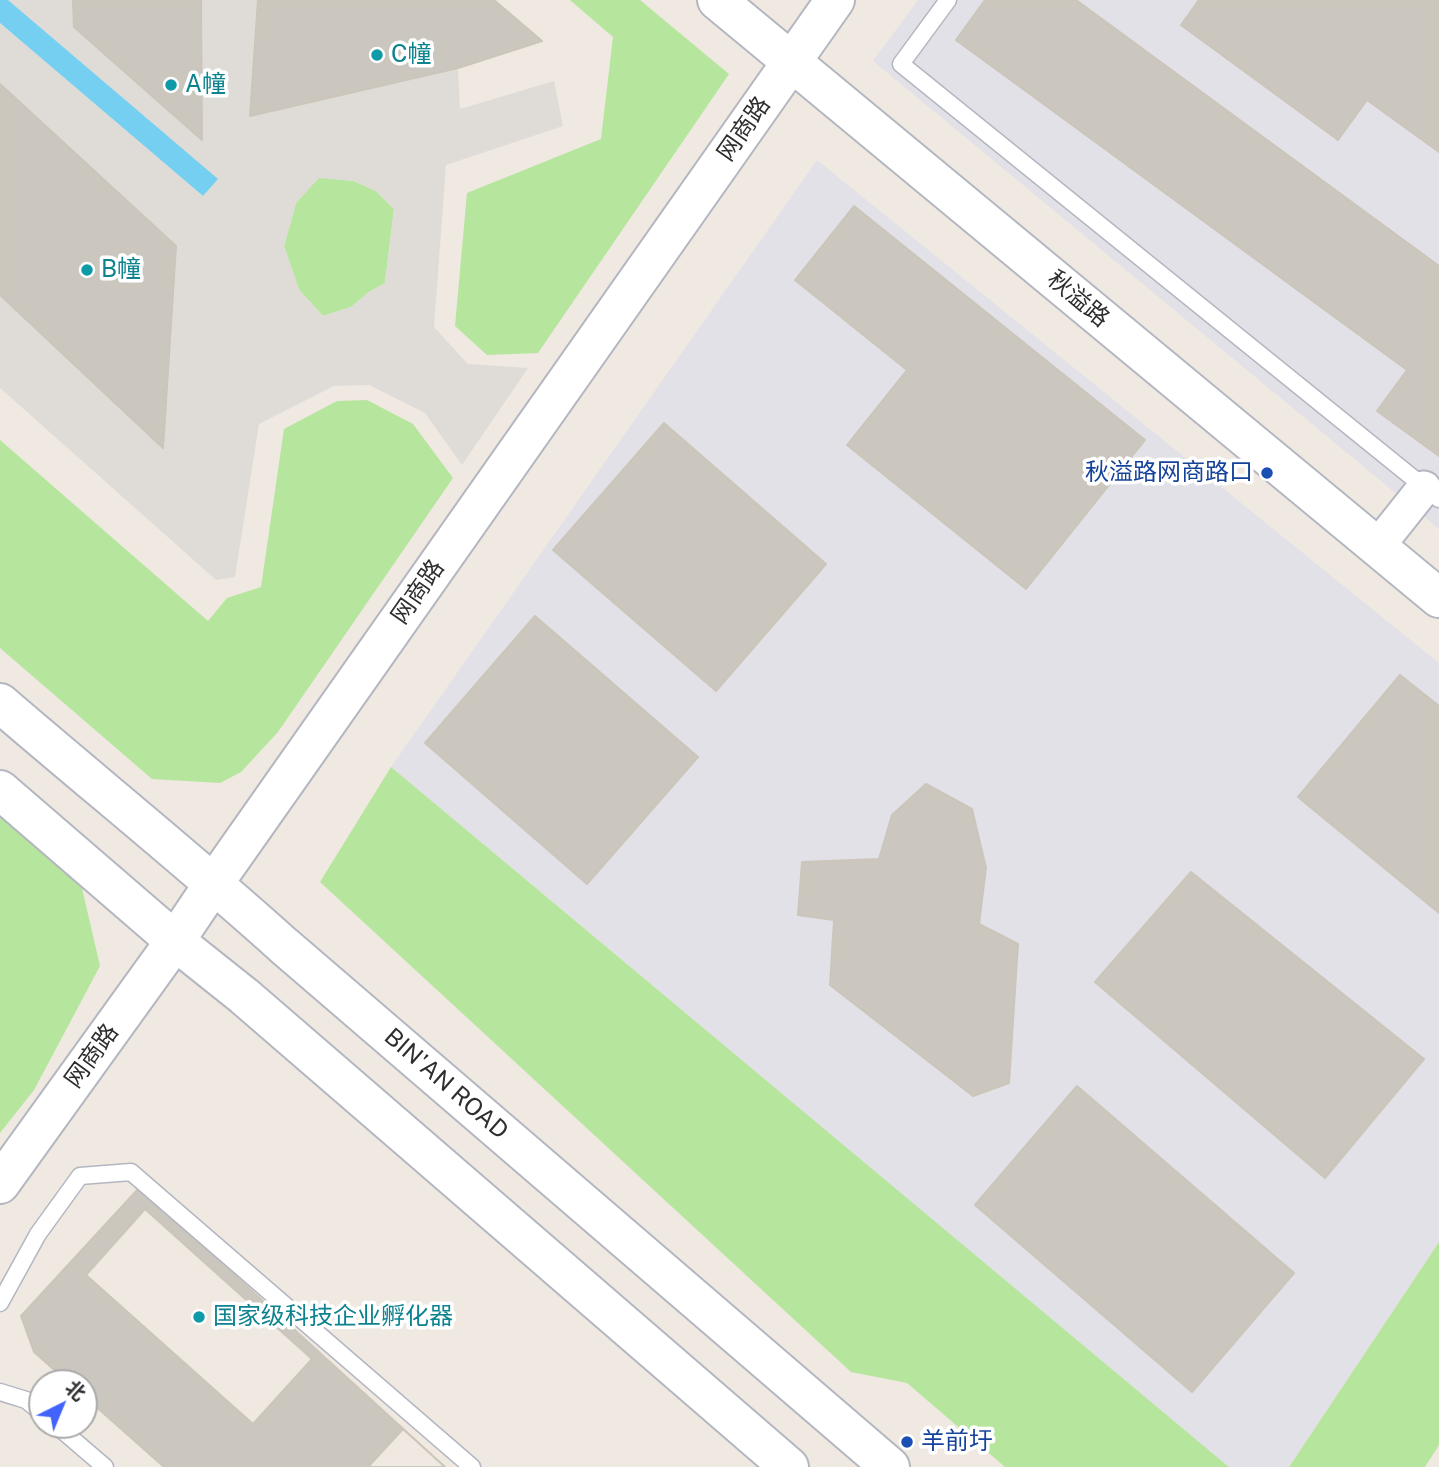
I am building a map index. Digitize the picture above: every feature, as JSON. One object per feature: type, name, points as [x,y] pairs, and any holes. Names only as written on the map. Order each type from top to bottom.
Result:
[{"type":"street","name":"秋溢路","points":[[717,0],[1439,598]]},
{"type":"street","name":"网商路","points":[[0,1184],[175,941],[835,0]]},
{"type":"street","points":[[1377,547],[1432,494]]},
{"type":"street","name":"BIN'AN ROAD","points":[[0,703],[132,817],[214,883],[890,1467]]},
{"type":"street","points":[[0,790],[175,941],[244,996],[789,1467]]},
{"type":"lane","points":[[948,0],[901,64],[1432,494]]},
{"type":"lane","points":[[0,1303],[38,1234],[80,1175],[131,1172],[472,1467]]},
{"type":"lane","points":[[0,1392],[28,1401]]},
{"type":"lane","points":[[72,1439],[105,1467]]},
{"type":"shaded area","points":[[8,0],[73,0],[74,27],[201,139],[201,0],[258,0],[251,116],[458,68],[460,109],[554,81],[563,126],[446,165],[434,327],[468,364],[528,368],[462,465],[425,413],[369,385],[334,386],[259,424],[235,577],[216,580],[0,388],[0,295],[163,447],[176,246],[0,84],[0,23],[203,196],[217,179]],"holes":[[[319,178],[354,181],[376,191],[394,209],[385,283],[351,307],[323,316],[299,290],[284,246],[296,203]]]},
{"type":"shaded area","points":[[918,0],[1439,0],[1439,529],[873,61]]},
{"type":"shaded area","points":[[817,160],[1439,663],[1439,1242],[1289,1467],[1229,1467],[391,767]]},
{"type":"green space","points":[[570,0],[640,0],[729,74],[538,353],[487,355],[455,326],[467,193],[601,139],[613,37]]},
{"type":"green space","points":[[319,177],[354,181],[376,191],[394,209],[385,283],[351,307],[323,316],[299,290],[284,246],[296,203]]},
{"type":"green space","points":[[367,400],[413,424],[453,478],[278,732],[241,772],[220,783],[152,779],[0,648],[0,440],[208,621],[227,598],[261,587],[284,429],[337,401]]},
{"type":"green space","points":[[391,767],[1229,1467],[1005,1467],[907,1383],[851,1372],[320,882]]},
{"type":"green space","points":[[0,813],[81,884],[100,966],[34,1090],[0,1133]]},
{"type":"green space","points":[[1439,1242],[1439,1445],[1425,1467],[1289,1467]]},
{"type":"water","points":[[0,0],[8,0],[218,179],[203,196],[0,23]]},
{"type":"building","name":"A幢","points":[[73,0],[201,0],[202,140],[74,27]]},
{"type":"building","name":"C幢","points":[[258,0],[494,0],[542,41],[458,68],[250,116]]},
{"type":"building","points":[[985,0],[1076,0],[1439,266],[1439,456],[1377,411],[1407,370],[956,40]]},
{"type":"building","points":[[1199,0],[1439,1],[1439,152],[1367,100],[1338,140],[1181,25]]},
{"type":"building","name":"B幢","points":[[0,84],[176,246],[163,448],[0,295]]},
{"type":"building","points":[[854,206],[1145,440],[1026,589],[847,445],[907,370],[795,280]]},
{"type":"building","points":[[664,423],[826,564],[716,691],[553,550]]},
{"type":"building","points":[[535,616],[698,757],[587,884],[425,743]]},
{"type":"building","points":[[1400,675],[1439,706],[1439,913],[1298,797]]},
{"type":"building","points":[[926,784],[972,809],[986,868],[979,924],[1018,944],[1009,1083],[973,1096],[830,985],[834,920],[798,915],[802,862],[879,859],[892,815]]},
{"type":"building","points":[[1191,872],[1424,1059],[1325,1178],[1095,982]]},
{"type":"building","points":[[1077,1086],[1294,1273],[1192,1392],[975,1205]]},
{"type":"building","points":[[139,1188],[445,1467],[164,1467],[98,1408],[98,1369],[53,1369],[34,1352],[21,1316]]},
{"type":"building","name":"国家级科技企业孵化器","points":[[145,1209],[312,1359],[253,1424],[86,1275]]},
{"type":"building","points":[[403,1429],[445,1467],[368,1467]]},
{"type":"place","name":"C幢","points":[[377,55]]},
{"type":"place","name":"A幢","points":[[171,85]]},
{"type":"place","name":"B幢","points":[[87,270]]},
{"type":"place","name":"秋溢路网商路口","points":[[1267,473]]},
{"type":"place","name":"国家级科技企业孵化器","points":[[199,1317]]},
{"type":"place","name":"羊前圩","points":[[907,1442]]}]
